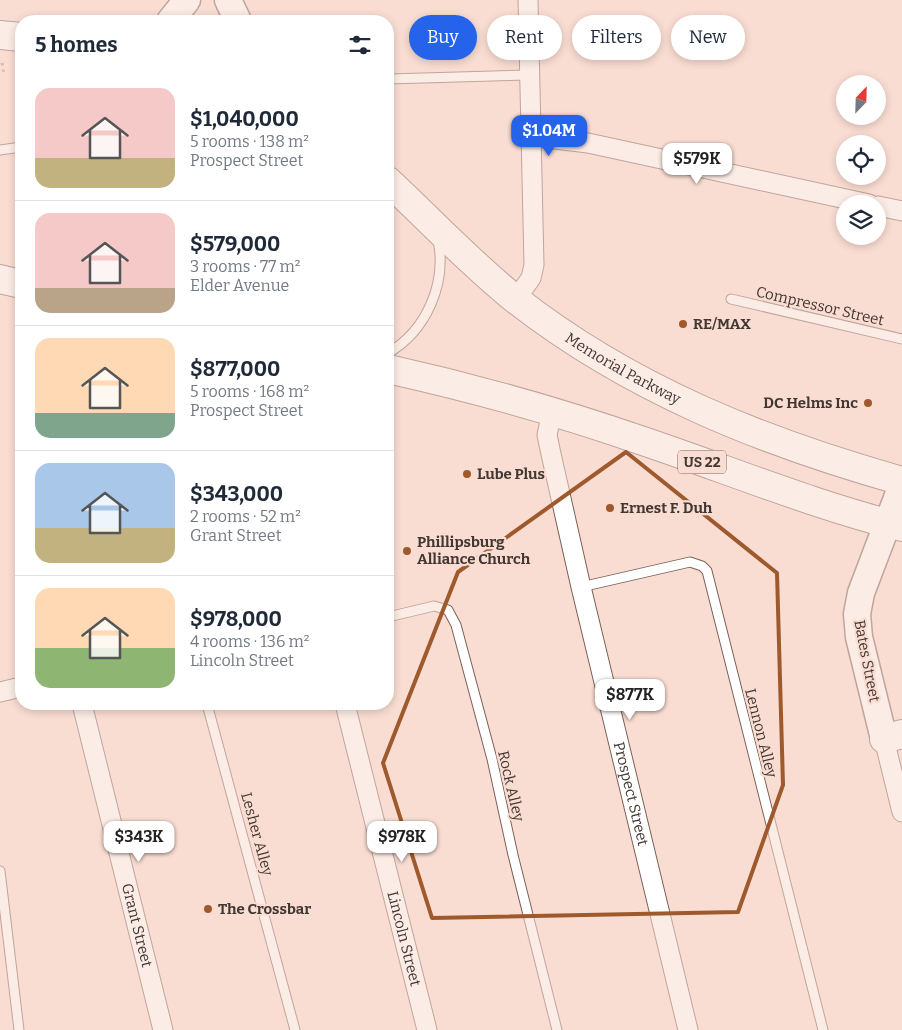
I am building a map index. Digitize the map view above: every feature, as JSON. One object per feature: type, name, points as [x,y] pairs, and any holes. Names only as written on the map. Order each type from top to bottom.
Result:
[{"type":"highway","points":[[0,35],[15,36]]},
{"type":"highway","name":"Memorial Parkway","points":[[394,187],[516,299],[587,350],[686,404],[759,435],[902,483]]},
{"type":"highway","points":[[0,279],[15,283]]},
{"type":"highway","name":"US 22","points":[[394,370],[455,384],[552,412],[640,440],[808,500],[896,526]]},
{"type":"street","points":[[175,15],[187,0]]},
{"type":"street","points":[[228,0],[235,15]]},
{"type":"street","points":[[516,299],[531,278],[534,265],[528,0]]},
{"type":"street","points":[[531,136],[588,143],[836,197]]},
{"type":"street","points":[[886,208],[902,211]]},
{"type":"street","name":"Prospect Street","points":[[552,412],[547,435],[580,587],[688,1030]]},
{"type":"street","name":"Bates Street","points":[[902,483],[896,526],[861,593],[857,614],[859,637],[893,737],[902,812]]},
{"type":"street","points":[[0,692],[15,688]]},
{"type":"street","name":"Grant Street","points":[[84,710],[164,1030]]},
{"type":"street","name":"Lincoln Street","points":[[347,710],[427,1030]]},
{"type":"lane","points":[[394,79],[530,75]]},
{"type":"lane","points":[[0,150],[15,148]]},
{"type":"lane","points":[[394,350],[419,326],[433,297],[440,266],[436,226]]},
{"type":"lane","name":"Compressor Street","points":[[731,299],[902,339]]},
{"type":"lane","name":"Lennon Alley","points":[[580,587],[690,562],[702,566],[707,572],[823,1030]]},
{"type":"lane","name":"Rock Alley","points":[[394,616],[434,606],[448,610],[456,625],[492,759],[513,855],[557,1030]]},
{"type":"lane","name":"Lesher Alley","points":[[209,710],[295,1030]]},
{"type":"lane","points":[[0,871],[18,1030]]},
{"type":"path","points":[[2,63],[4,74]]},
{"type":"highlighted area","points":[[626,452],[777,573],[783,785],[738,912],[432,918],[383,763],[458,572]]},
{"type":"place","name":"RE/MAX","points":[[683,324]]},
{"type":"place","name":"DC Helms Inc","points":[[868,403]]},
{"type":"place","name":"Lube Plus","points":[[467,474]]},
{"type":"place","name":"Ernest F. Duh","points":[[610,508]]},
{"type":"place","name":"Phillipsburg Alliance Church","points":[[407,551]]},
{"type":"place","name":"The Crossbar","points":[[208,909]]}]
